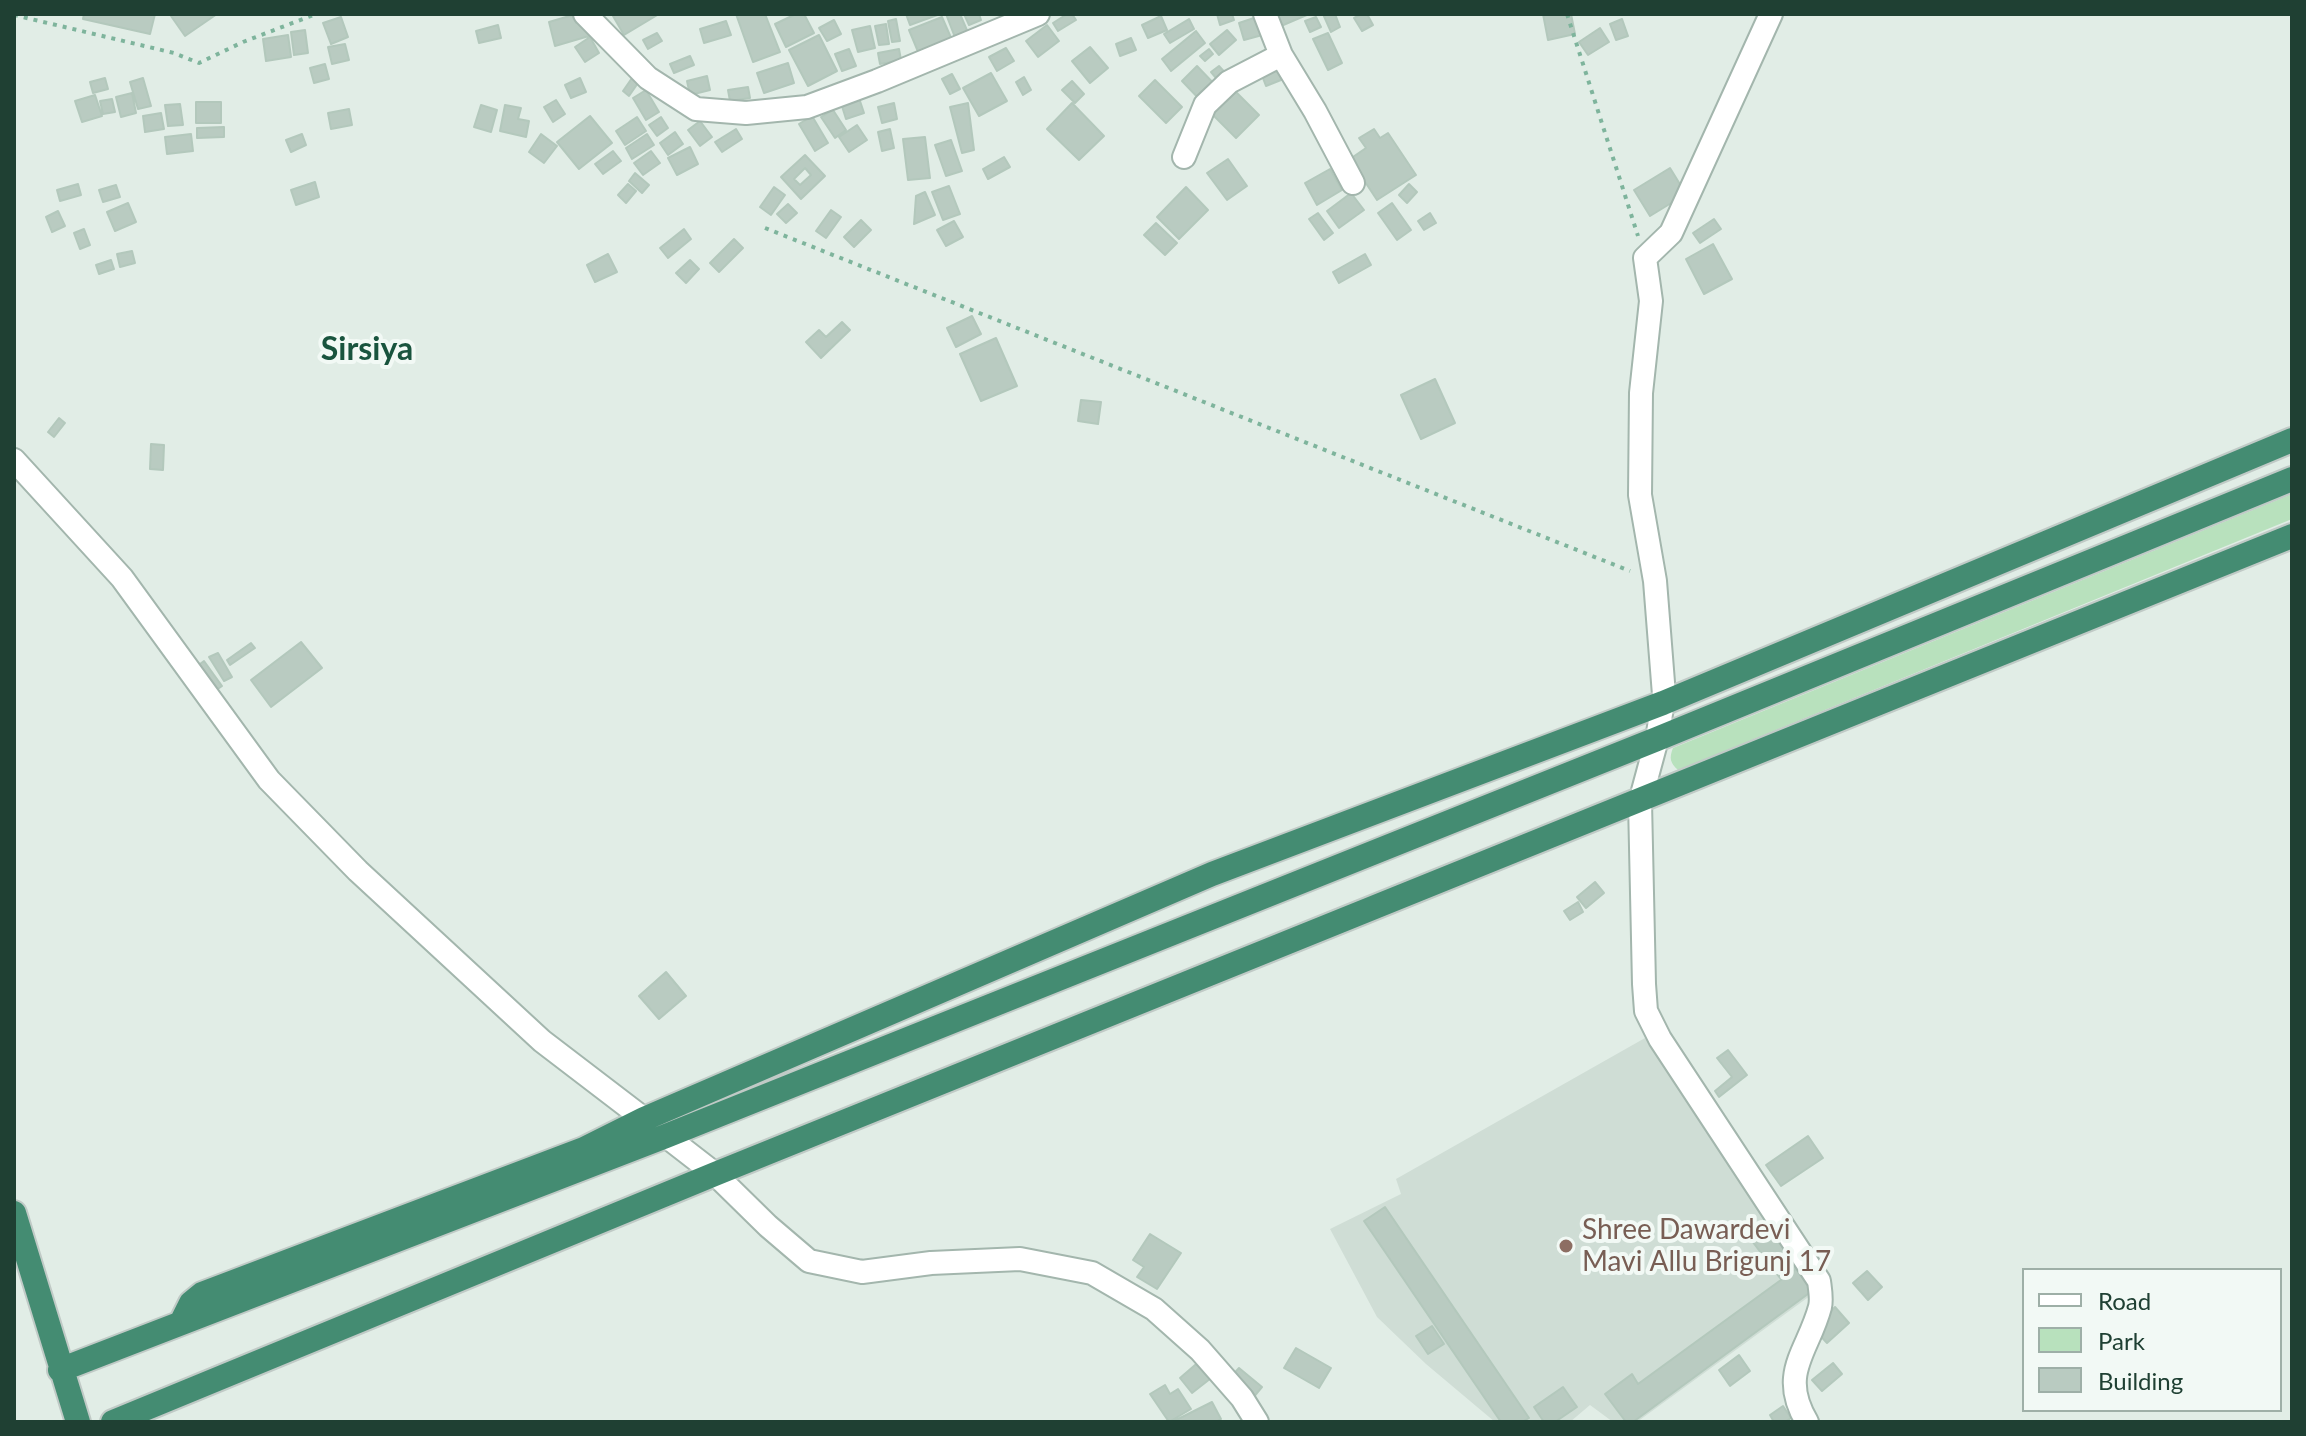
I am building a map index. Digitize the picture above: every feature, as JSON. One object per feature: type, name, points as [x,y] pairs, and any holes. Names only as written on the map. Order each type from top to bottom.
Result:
[{"type":"highway","points":[[181,1323],[191,1303],[202,1294],[584,1149],[644,1119],[1212,874],[1663,703],[2292,440]]},
{"type":"highway","points":[[60,1370],[666,1136],[1657,739],[2292,479]]},
{"type":"highway","points":[[113,1422],[715,1174],[2292,536]]},
{"type":"highway","points":[[14,1213],[78,1422]]},
{"type":"street","points":[[585,14],[648,78],[696,109],[746,113],[807,107],[1037,14]]},
{"type":"street","points":[[1265,14],[1281,55],[1353,183]]},
{"type":"street","points":[[1771,14],[1671,233],[1645,258],[1651,301],[1641,393],[1640,495],[1655,581],[1663,703],[1640,802],[1646,1011],[1660,1039],[1819,1281],[1821,1305],[1803,1345],[1794,1379],[1797,1405],[1807,1422]]},
{"type":"street","points":[[1184,157],[1205,105],[1229,82],[1281,55]]},
{"type":"street","points":[[14,460],[122,578],[269,780],[358,871],[542,1041],[644,1119]]},
{"type":"street","points":[[666,1136],[715,1174],[809,1261],[862,1272],[931,1263],[1020,1259],[1092,1273],[1154,1309],[1200,1350],[1242,1398],[1257,1422]]},
{"type":"street","points":[[1242,1398],[1275,1422]]},
{"type":"path","points":[[14,15],[174,53],[199,63],[316,14]]},
{"type":"path","points":[[1567,14],[1645,258]]},
{"type":"path","points":[[765,228],[1655,581]]},
{"type":"shaded area","name":"Shree Dawardevi Mavi Allu Brigunj 17","points":[[1645,1038],[1718,1142],[1814,1293],[1637,1422],[1613,1422],[1590,1405],[1570,1422],[1495,1422],[1426,1364],[1377,1317],[1330,1229],[1401,1194],[1396,1179]]},
{"type":"green space","points":[[2292,494],[2292,519],[1678,770],[1672,763],[1673,748]]},
{"type":"building","points":[[84,14],[155,14],[150,34],[83,19]]},
{"type":"building","points":[[217,14],[185,36],[171,16]]},
{"type":"building","points":[[659,14],[624,35],[613,16]]},
{"type":"building","points":[[736,14],[765,14],[780,52],[753,62]]},
{"type":"building","points":[[796,14],[804,14],[814,33],[786,47],[775,24]]},
{"type":"building","points":[[906,14],[940,14],[910,25]]},
{"type":"building","points":[[946,14],[960,14],[969,35],[956,40]]},
{"type":"building","points":[[964,14],[979,14],[981,20],[969,25]]},
{"type":"building","points":[[1072,14],[1076,20],[1058,31],[1053,23]]},
{"type":"building","points":[[1217,14],[1232,14],[1234,20],[1220,25]]},
{"type":"building","points":[[1276,14],[1309,14],[1281,26]]},
{"type":"building","points":[[1323,14],[1335,14],[1340,27],[1331,32]]},
{"type":"building","points":[[1367,14],[1373,25],[1362,31],[1354,18]]},
{"type":"building","points":[[1543,14],[1571,14],[1575,34],[1548,40]]},
{"type":"building","points":[[573,15],[576,23],[584,21],[589,36],[555,46],[549,22]]},
{"type":"building","points":[[1161,16],[1167,30],[1148,38],[1142,25]]},
{"type":"building","points":[[1260,16],[1266,34],[1244,40],[1239,23]]},
{"type":"building","points":[[341,17],[348,37],[331,44],[323,23]]},
{"type":"building","points":[[942,17],[952,40],[919,54],[909,30]]},
{"type":"building","points":[[1316,17],[1321,27],[1310,32],[1305,21]]},
{"type":"building","points":[[896,19],[900,41],[892,42],[888,21]]},
{"type":"building","points":[[1189,19],[1194,29],[1170,43],[1164,34]]},
{"type":"building","points":[[1622,19],[1628,36],[1616,40],[1610,24]]},
{"type":"building","points":[[834,20],[841,34],[827,41],[819,28]]},
{"type":"building","points":[[726,21],[731,35],[704,43],[700,29]]},
{"type":"building","points":[[886,24],[889,44],[879,45],[875,26]]},
{"type":"building","points":[[498,25],[501,38],[479,43],[476,31]]},
{"type":"building","points":[[1047,25],[1059,41],[1038,57],[1026,41]]},
{"type":"building","points":[[870,26],[875,48],[858,52],[852,30]]},
{"type":"building","points":[[1600,28],[1609,42],[1588,55],[1579,42]]},
{"type":"building","points":[[305,30],[308,53],[294,55],[291,32]]},
{"type":"building","points":[[1227,30],[1236,40],[1219,55],[1210,44]]},
{"type":"building","points":[[1196,31],[1205,43],[1171,71],[1162,59]]},
{"type":"building","points":[[657,33],[662,41],[648,49],[643,40]]},
{"type":"building","points":[[1328,33],[1342,63],[1328,70],[1313,39]]},
{"type":"building","points":[[288,35],[291,57],[266,61],[263,39]]},
{"type":"building","points":[[819,35],[837,71],[808,86],[789,50]]},
{"type":"building","points":[[590,37],[599,53],[585,62],[575,47]]},
{"type":"building","points":[[1131,38],[1136,50],[1120,56],[1116,44]]},
{"type":"building","points":[[345,44],[349,60],[332,64],[328,47]]},
{"type":"building","points":[[1090,47],[1108,68],[1090,83],[1072,61]]},
{"type":"building","points":[[1006,48],[1014,61],[997,71],[989,57]]},
{"type":"building","points":[[849,49],[856,66],[842,71],[835,54]]},
{"type":"building","points":[[899,49],[901,60],[880,64],[878,53]]},
{"type":"building","points":[[1209,49],[1213,54],[1205,61],[1200,56]]},
{"type":"building","points":[[690,56],[694,65],[674,73],[670,64]]},
{"type":"building","points":[[788,63],[794,83],[764,93],[757,73]]},
{"type":"building","points":[[325,64],[329,79],[314,83],[310,68]]},
{"type":"building","points":[[1281,65],[1286,78],[1266,86],[1261,73]]},
{"type":"building","points":[[1197,66],[1219,89],[1204,104],[1182,81]]},
{"type":"building","points":[[1219,66],[1229,77],[1221,84],[1211,72]]},
{"type":"building","points":[[991,73],[1007,101],[979,116],[963,88]]},
{"type":"building","points":[[952,74],[960,89],[950,94],[942,79]]},
{"type":"building","points":[[707,76],[710,90],[690,95],[687,81]]},
{"type":"building","points":[[1024,77],[1031,90],[1023,95],[1016,82]]},
{"type":"building","points":[[105,78],[108,89],[93,93],[90,82]]},
{"type":"building","points":[[143,78],[151,106],[138,109],[130,82]]},
{"type":"building","points":[[580,78],[586,92],[571,98],[565,85]]},
{"type":"building","points":[[632,78],[638,83],[629,96],[623,91]]},
{"type":"building","points":[[1155,80],[1182,107],[1166,123],[1139,96]]},
{"type":"building","points":[[1072,81],[1084,94],[1075,103],[1062,90]]},
{"type":"building","points":[[1229,85],[1259,115],[1236,138],[1206,108]]},
{"type":"building","points":[[748,87],[750,98],[730,101],[728,90]]},
{"type":"building","points":[[646,90],[659,112],[646,120],[633,98]]},
{"type":"building","points":[[132,93],[136,113],[121,117],[116,97]]},
{"type":"building","points":[[95,95],[102,116],[82,122],[75,101]]},
{"type":"building","points":[[859,98],[864,113],[846,119],[841,103]]},
{"type":"building","points":[[112,99],[115,112],[103,114],[100,101]]},
{"type":"building","points":[[556,100],[565,114],[553,122],[544,107]]},
{"type":"building","points":[[196,102],[221,102],[221,123],[196,123]]},
{"type":"building","points":[[894,103],[897,119],[882,123],[878,107]]},
{"type":"building","points":[[968,103],[974,150],[962,153],[950,107]]},
{"type":"building","points":[[1072,103],[1104,136],[1079,160],[1047,129]]},
{"type":"building","points":[[180,104],[183,125],[168,126],[165,105]]},
{"type":"building","points":[[481,105],[497,110],[491,132],[474,127]]},
{"type":"building","points":[[505,105],[521,108],[518,119],[529,121],[526,137],[500,131]]},
{"type":"building","points":[[349,109],[352,125],[331,129],[328,113]]},
{"type":"building","points":[[833,110],[846,130],[835,138],[821,117]]},
{"type":"building","points":[[161,113],[164,129],[145,132],[143,116]]},
{"type":"building","points":[[590,116],[612,143],[579,169],[557,142]]},
{"type":"building","points":[[812,116],[828,143],[815,151],[799,124]]},
{"type":"building","points":[[637,117],[646,131],[625,145],[616,131]]},
{"type":"building","points":[[661,117],[668,128],[657,136],[649,125]]},
{"type":"building","points":[[700,121],[712,137],[700,146],[688,130]]},
{"type":"building","points":[[857,125],[867,140],[849,152],[839,137]]},
{"type":"building","points":[[224,127],[224,137],[197,138],[197,128]]},
{"type":"building","points":[[736,129],[742,139],[722,152],[715,142]]},
{"type":"building","points":[[890,129],[894,148],[882,151],[878,132]]},
{"type":"building","points":[[1374,129],[1380,138],[1388,133],[1416,175],[1377,200],[1350,159],[1366,148],[1359,138]]},
{"type":"building","points":[[675,132],[683,144],[668,155],[660,143]]},
{"type":"building","points":[[191,134],[193,151],[167,154],[165,137]]},
{"type":"building","points":[[302,134],[306,145],[291,152],[286,140]]},
{"type":"building","points":[[541,134],[557,146],[544,163],[529,152]]},
{"type":"building","points":[[647,134],[654,145],[632,159],[626,148]]},
{"type":"building","points":[[925,137],[930,178],[908,180],[903,139]]},
{"type":"building","points":[[951,140],[962,171],[946,176],[935,145]]},
{"type":"building","points":[[690,147],[698,164],[677,175],[668,158]]},
{"type":"building","points":[[613,151],[621,161],[603,174],[595,164]]},
{"type":"building","points":[[651,151],[660,163],[643,175],[634,163]]},
{"type":"building","points":[[805,155],[825,176],[801,199],[781,177]],"holes":[[[805,168],[811,175],[800,185],[794,179]]]},
{"type":"building","points":[[1004,157],[1010,167],[988,179],[983,169]]},
{"type":"building","points":[[1228,159],[1247,186],[1227,200],[1207,173]]},
{"type":"building","points":[[1670,168],[1686,194],[1650,216],[1634,190]]},
{"type":"building","points":[[1330,169],[1342,190],[1317,205],[1305,183]]},
{"type":"building","points":[[635,173],[649,185],[642,193],[629,181]]},
{"type":"building","points":[[315,182],[319,197],[296,205],[291,190]]},
{"type":"building","points":[[78,184],[81,195],[60,201],[57,190]]},
{"type":"building","points":[[628,184],[636,191],[626,203],[618,195]]},
{"type":"building","points":[[1409,184],[1417,192],[1407,203],[1399,195]]},
{"type":"building","points":[[116,185],[120,197],[103,202],[99,190]]},
{"type":"building","points":[[949,186],[960,214],[943,220],[932,192]]},
{"type":"building","points":[[774,187],[785,195],[771,215],[760,207]]},
{"type":"building","points":[[1186,187],[1208,210],[1179,239],[1157,217]]},
{"type":"building","points":[[925,192],[935,215],[914,224],[916,196]]},
{"type":"building","points":[[1351,193],[1364,210],[1339,228],[1327,211]]},
{"type":"building","points":[[128,203],[136,222],[115,231],[107,212]]},
{"type":"building","points":[[1392,203],[1411,230],[1397,240],[1378,213]]},
{"type":"building","points":[[788,204],[797,213],[786,223],[777,214]]},
{"type":"building","points":[[831,210],[841,217],[826,238],[816,231]]},
{"type":"building","points":[[58,211],[65,226],[52,232],[46,217]]},
{"type":"building","points":[[1318,213],[1333,233],[1324,240],[1309,219]]},
{"type":"building","points":[[1430,213],[1436,223],[1424,230],[1418,221]]},
{"type":"building","points":[[1714,219],[1721,229],[1700,243],[1693,233]]},
{"type":"building","points":[[861,220],[871,230],[854,247],[844,237]]},
{"type":"building","points":[[954,221],[963,237],[946,246],[937,230]]},
{"type":"building","points":[[1156,223],[1177,243],[1165,255],[1144,235]]},
{"type":"building","points":[[84,229],[90,245],[80,249],[74,233]]},
{"type":"building","points":[[684,229],[691,239],[668,258],[660,248]]},
{"type":"building","points":[[734,239],[743,248],[719,272],[710,263]]},
{"type":"building","points":[[1713,244],[1732,279],[1704,294],[1686,259]]},
{"type":"building","points":[[132,251],[135,263],[120,267],[117,254]]},
{"type":"building","points":[[608,254],[617,272],[595,282],[587,265]]},
{"type":"building","points":[[1365,254],[1371,265],[1339,283],[1333,272]]},
{"type":"building","points":[[111,260],[114,269],[99,274],[96,265]]},
{"type":"building","points":[[690,260],[699,269],[686,283],[676,273]]},
{"type":"building","points":[[972,316],[981,334],[956,347],[947,328]]},
{"type":"building","points":[[842,322],[850,330],[821,358],[806,342],[819,330],[826,337]]},
{"type":"building","points":[[996,338],[1017,386],[981,401],[960,354]]},
{"type":"building","points":[[1435,379],[1455,423],[1421,439],[1401,395]]},
{"type":"building","points":[[1081,400],[1101,402],[1098,424],[1078,421]]},
{"type":"building","points":[[59,418],[65,423],[54,437],[48,432]]},
{"type":"building","points":[[151,444],[164,445],[163,470],[150,469]]},
{"type":"building","points":[[301,642],[322,668],[271,707],[251,680]]},
{"type":"building","points":[[251,643],[255,648],[230,665],[227,660]]},
{"type":"building","points":[[218,653],[232,677],[224,681],[209,657]]},
{"type":"building","points":[[204,661],[222,686],[215,691],[196,667]]},
{"type":"building","points":[[1595,882],[1604,893],[1586,908],[1577,897]]},
{"type":"building","points":[[1578,902],[1583,912],[1570,920],[1564,911]]},
{"type":"building","points":[[666,972],[686,996],[659,1019],[639,996]]},
{"type":"building","points":[[1728,1050],[1747,1075],[1719,1097],[1715,1091],[1732,1077],[1717,1058]]},
{"type":"building","points":[[1808,1136],[1823,1158],[1781,1186],[1766,1165]]},
{"type":"building","points":[[1385,1207],[1529,1418],[1522,1422],[1501,1422],[1364,1221]]},
{"type":"building","points":[[1771,1221],[1801,1263],[1780,1278],[1749,1237]]},
{"type":"building","points":[[1150,1234],[1181,1253],[1157,1289],[1137,1277],[1144,1267],[1133,1260]]},
{"type":"building","points":[[1796,1269],[1812,1291],[1633,1422],[1626,1422],[1605,1394],[1632,1374],[1638,1384]]},
{"type":"building","points":[[1867,1271],[1882,1287],[1868,1300],[1853,1283]]},
{"type":"building","points":[[1835,1307],[1849,1323],[1827,1343],[1813,1328]]},
{"type":"building","points":[[1432,1326],[1444,1344],[1428,1354],[1416,1336]]},
{"type":"building","points":[[1296,1348],[1331,1368],[1319,1388],[1284,1368]]},
{"type":"building","points":[[1739,1355],[1750,1371],[1730,1386],[1719,1370]]},
{"type":"building","points":[[1202,1359],[1215,1375],[1192,1393],[1180,1378]]},
{"type":"building","points":[[1833,1363],[1842,1374],[1822,1391],[1812,1380]]},
{"type":"building","points":[[1239,1368],[1262,1387],[1252,1399],[1229,1379]]},
{"type":"building","points":[[1165,1385],[1170,1394],[1178,1389],[1191,1409],[1169,1422],[1150,1394]]},
{"type":"building","points":[[1563,1387],[1577,1407],[1555,1422],[1544,1422],[1534,1407]]},
{"type":"building","points":[[1212,1402],[1221,1419],[1216,1422],[1172,1422]]},
{"type":"building","points":[[1783,1406],[1791,1418],[1785,1422],[1774,1422],[1770,1415]]},
{"type":"place","name":"Shree Dawardevi Mavi Allu Brigunj 17","points":[[1566,1246]]},
{"type":"district","name":"Sirsiya","points":[[367,350]]}]
